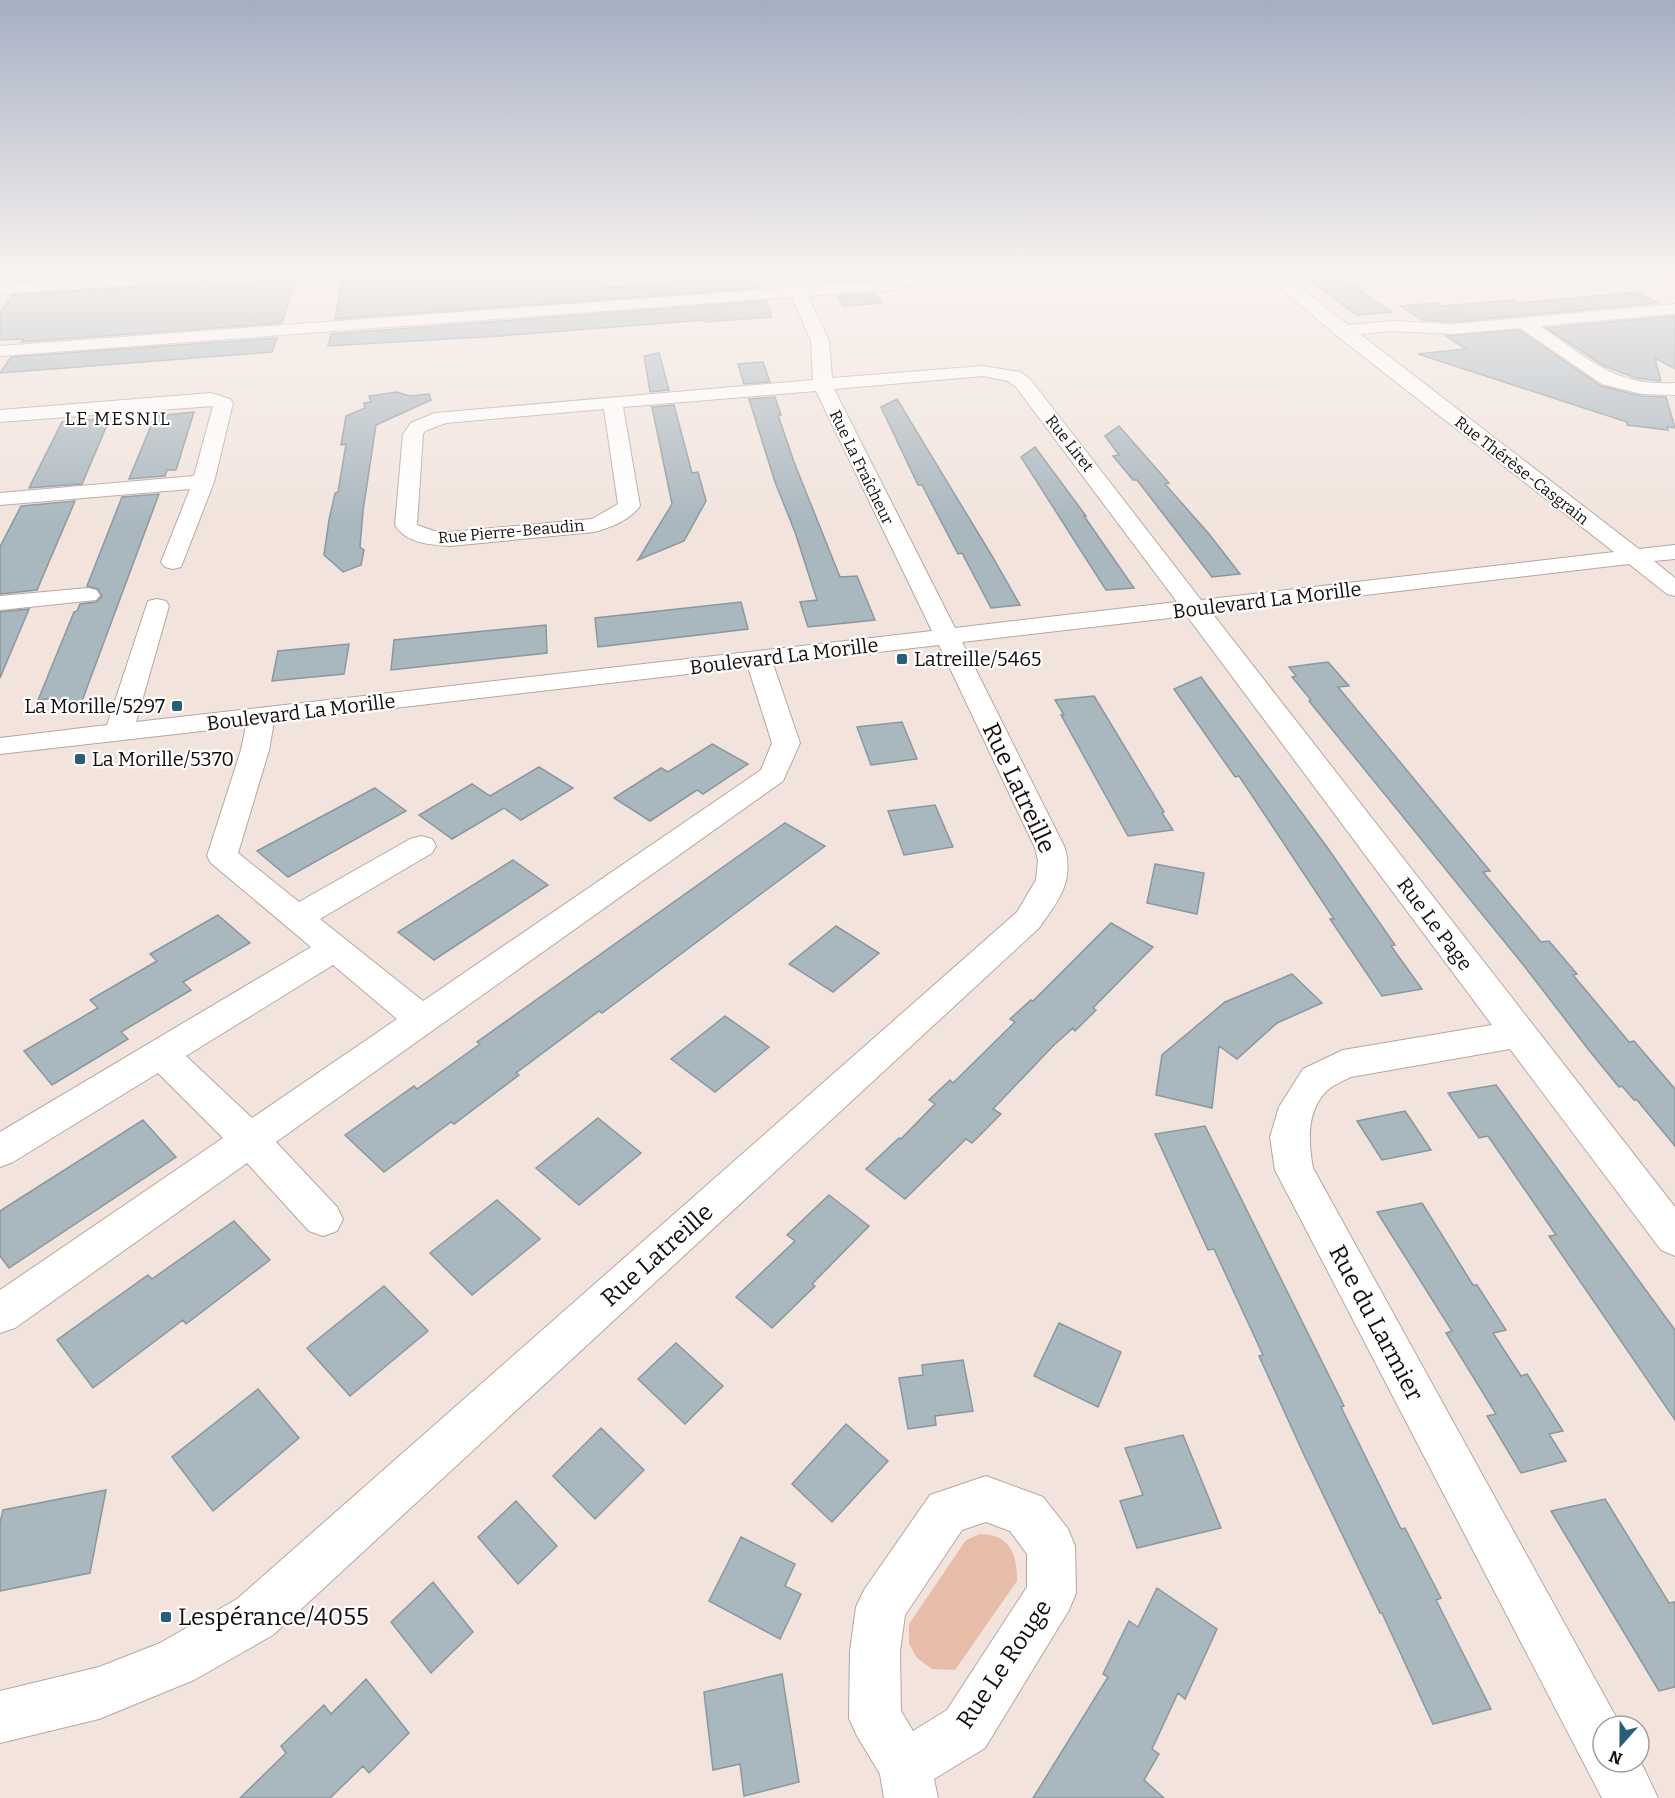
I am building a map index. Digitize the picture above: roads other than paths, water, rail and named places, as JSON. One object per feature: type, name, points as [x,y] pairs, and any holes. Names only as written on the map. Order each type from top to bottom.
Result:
[{"type":"street","name":"Rue La Fraîcheur","points":[[821,355],[823,384],[945,637]]},
{"type":"street","name":"Rue Thérèse-Casgrain","points":[[1374,355],[1675,590]]},
{"type":"street","points":[[1572,355],[1610,380],[1625,387],[1649,390],[1675,389]]},
{"type":"street","name":"Rue Liret","points":[[823,384],[983,371],[1014,376],[1023,382],[1197,609]]},
{"type":"street","name":"Rue Pierre-Beaudin","points":[[613,403],[629,506],[620,514],[606,522],[594,525],[450,539],[431,538],[409,530],[406,525],[408,476],[413,434],[418,427],[442,417],[823,384]]},
{"type":"street","points":[[0,416],[211,399],[223,403],[203,482],[173,562]]},
{"type":"street","points":[[0,499],[203,482]]},
{"type":"street","name":"Boulevard La Morille","points":[[0,746],[1675,552]]},
{"type":"street","points":[[0,603],[88,595]]},
{"type":"street","points":[[119,732],[157,606]]},
{"type":"street","name":"Rue Le Page","points":[[1197,609],[1675,1238]]},
{"type":"street","name":"Rue Latreille","points":[[0,1717],[99,1693],[176,1662],[255,1617],[1028,920],[1050,888],[1054,858],[1045,834],[945,637]]},
{"type":"street","points":[[0,1314],[773,775],[786,743],[758,659]]},
{"type":"street","points":[[262,716],[255,750],[222,856],[422,1020]]},
{"type":"street","points":[[299,917],[421,846]]},
{"type":"street","points":[[0,1151],[335,948]]},
{"type":"street","name":"Rue du Larmier","points":[[1518,1034],[1343,1064],[1316,1079],[1297,1107],[1289,1137],[1294,1170],[1591,1723]]},
{"type":"street","points":[[161,1054],[250,1140],[323,1219]]},
{"type":"street","name":"Rue Le Rouge","points":[[986,1499],[1026,1515],[1051,1546],[1052,1593],[966,1729],[908,1782],[875,1718],[875,1652],[881,1607],[947,1512],[986,1499]]},
{"type":"street","points":[[1618,1774],[1631,1798]]},
{"type":"place","name":"Latreille/5465","points":[[902,659]]},
{"type":"place","name":"La Morille/5297","points":[[177,706]]},
{"type":"place","name":"La Morille/5370","points":[[80,759]]},
{"type":"place","name":"Lespérance/4055","points":[[166,1617]]},
{"type":"district","name":"LE MESNIL","points":[[118,419]]}]
